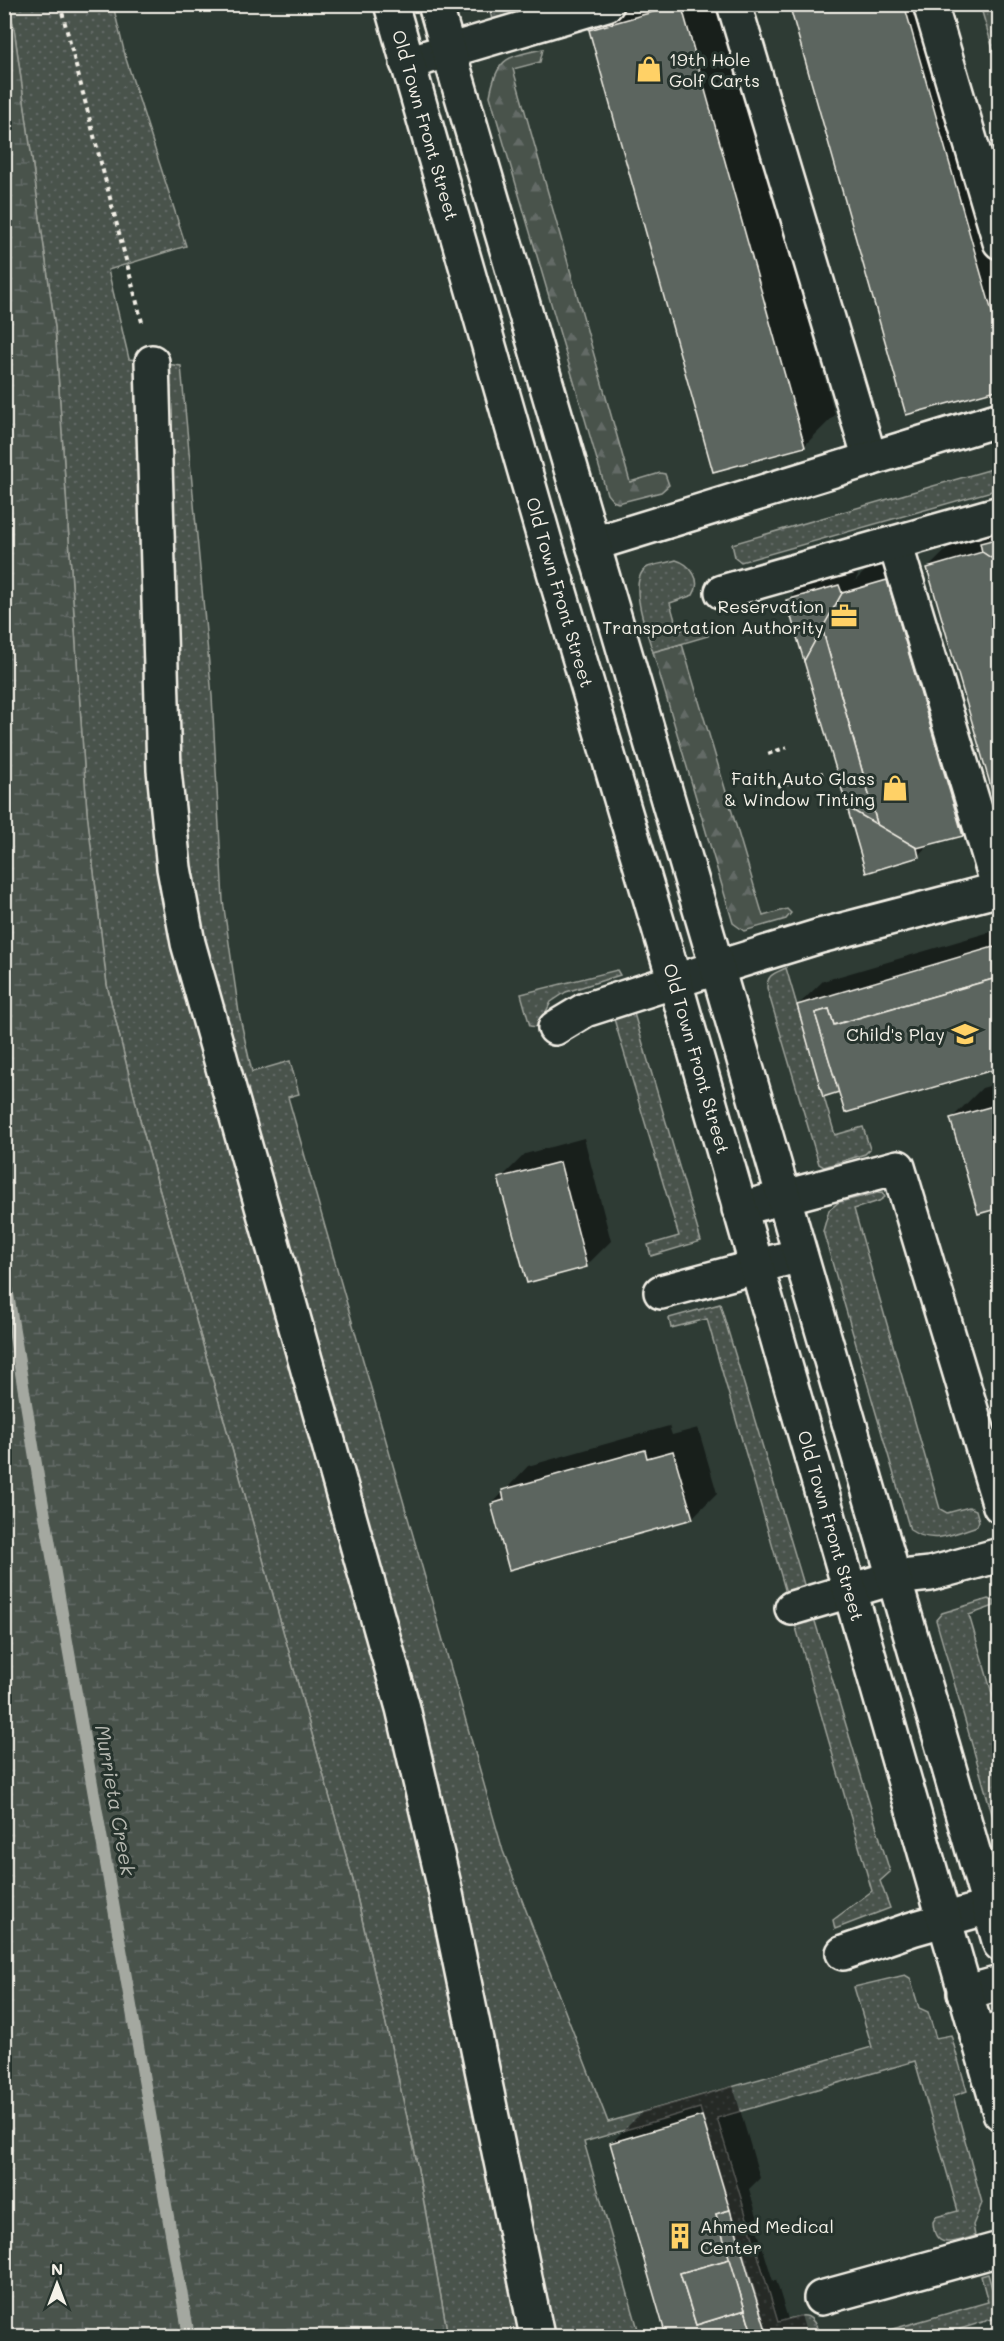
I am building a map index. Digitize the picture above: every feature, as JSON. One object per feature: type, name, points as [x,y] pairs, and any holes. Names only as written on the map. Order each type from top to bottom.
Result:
[{"type":"main road","name":"Old Town Front Street","points":[[391,4],[546,545],[675,982],[964,1993],[988,2032],[999,2113]]},
{"type":"main road","points":[[435,4],[999,1944]]},
{"type":"main road","points":[[407,63],[607,4]]},
{"type":"main road","points":[[734,4],[870,459]]},
{"type":"main road","points":[[930,4],[999,242]]},
{"type":"main road","points":[[152,362],[164,770],[174,868],[186,932],[403,1708],[443,1878],[537,2337]]},
{"type":"main road","points":[[593,544],[999,419]]},
{"type":"main road","points":[[722,592],[999,513]]},
{"type":"main road","points":[[555,1028],[585,1010],[716,968],[820,936],[999,889],[895,543]]},
{"type":"main road","points":[[739,1209],[898,1167],[999,1506]]},
{"type":"main road","points":[[661,1292],[800,1255]]},
{"type":"main road","points":[[792,1608],[893,1578],[930,1574],[999,1555]]},
{"type":"main road","points":[[843,1953],[989,1907]]},
{"type":"main road","points":[[964,1993],[999,1983]]},
{"type":"main road","points":[[821,2298],[999,2249]]},
{"type":"path","points":[[60,4],[152,362]]},
{"type":"path","points":[[768,754],[787,747]]},
{"type":"path","points":[[777,786],[823,773]]},
{"type":"green space","points":[[488,4],[542,5],[492,19]]},
{"type":"green space","points":[[4,5],[8,5],[14,28],[55,328],[87,812],[107,985],[141,1124],[354,1884],[414,2148],[448,2336],[11,2336],[5,2304]]},
{"type":"green space","points":[[8,5],[113,5],[126,59],[186,246],[108,270],[129,359],[181,366],[212,696],[223,901],[239,1013],[252,1072],[290,1061],[299,1094],[288,1097],[503,1851],[608,2122],[872,2047],[854,1987],[905,1975],[910,1978],[919,2008],[928,2012],[936,2038],[951,2035],[967,2091],[953,2096],[982,2203],[973,2225],[975,2236],[947,2242],[937,2238],[934,2231],[933,2222],[936,2217],[958,2211],[915,2061],[717,2118],[778,2322],[799,2316],[809,2317],[817,2327],[820,2336],[768,2336],[700,2108],[584,2142],[640,2336],[448,2336],[414,2148],[354,1884],[141,1124],[107,985],[87,812],[55,328],[14,28]]},
{"type":"green space","points":[[980,5],[999,5],[999,70]]},
{"type":"green space","points":[[543,49],[540,62],[513,69],[630,482],[660,473],[665,474],[669,485],[661,492],[618,503],[607,494],[490,96],[500,66],[512,57]]},
{"type":"green space","points":[[999,467],[999,489],[741,562],[735,557],[732,544]]},
{"type":"green space","points":[[676,560],[686,565],[694,573],[697,584],[693,595],[670,603],[678,631],[705,623],[711,628],[708,636],[653,652],[643,621],[638,583],[641,573],[648,567]]},
{"type":"green space","points":[[682,644],[763,916],[787,909],[791,913],[786,919],[744,931],[733,923],[653,652]]},
{"type":"green space","points":[[786,968],[835,1135],[863,1127],[870,1149],[865,1154],[824,1167],[819,1164],[767,988],[770,977]]},
{"type":"green space","points":[[617,970],[620,975],[566,992],[551,1002],[538,1027],[530,1026],[521,994]]},
{"type":"green space","points":[[633,1010],[701,1241],[651,1256],[648,1245],[679,1236],[614,1019],[588,1023]]},
{"type":"green space","points":[[882,1192],[885,1197],[879,1201],[854,1209],[940,1509],[947,1513],[969,1507],[976,1510],[979,1521],[977,1526],[943,1537],[927,1537],[910,1530],[823,1231],[829,1210],[839,1202]]},
{"type":"green space","points":[[720,1304],[890,1872],[880,1881],[890,1908],[835,1929],[833,1920],[872,1891],[707,1319],[671,1328],[669,1318]]},
{"type":"green space","points":[[988,1599],[994,1601],[994,1606],[969,1615],[999,1717],[999,1838],[936,1620],[942,1613]]},
{"type":"green space","points":[[988,2274],[992,2288],[999,2292],[999,2317],[960,2329],[959,2336],[931,2336],[930,2332],[914,2336],[868,2336],[988,2302],[981,2276]]},
{"type":"building","points":[[681,4],[805,447],[713,472],[589,30]]},
{"type":"building","points":[[789,4],[904,4],[1000,340],[1000,389],[906,415]]},
{"type":"building","points":[[1000,538],[1000,564],[982,552],[980,543]]},
{"type":"building","points":[[982,552],[1000,564],[1000,818],[927,568]]},
{"type":"building","points":[[887,580],[963,836],[917,848],[878,827],[822,628],[842,593]]},
{"type":"building","points":[[839,585],[842,593],[804,661],[786,600]]},
{"type":"building","points":[[822,628],[878,827],[847,807],[804,661]]},
{"type":"building","points":[[847,807],[917,848],[919,857],[866,873]]},
{"type":"building","points":[[993,947],[1000,952],[1000,977],[834,1025],[829,1009],[815,1013],[839,1092],[823,1097],[797,1005]]},
{"type":"building","points":[[1000,977],[1000,1068],[845,1113],[815,1013],[829,1009],[834,1025]]},
{"type":"building","points":[[1000,1104],[1000,1208],[978,1214],[950,1118]]},
{"type":"building","points":[[560,1162],[587,1267],[527,1283],[498,1178]]},
{"type":"building","points":[[645,1450],[647,1458],[673,1451],[693,1519],[509,1570],[491,1504],[504,1500],[502,1490]]},
{"type":"building","name":"Ahmed Medical Center","points":[[702,2116],[730,2210],[716,2214],[730,2259],[680,2273],[696,2325],[745,2310],[753,2336],[666,2336],[610,2143]]},
{"type":"building","points":[[730,2210],[768,2336],[753,2336],[716,2214]]},
{"type":"building","points":[[730,2259],[745,2310],[696,2325],[680,2273]]},
{"type":"waterway","name":"Murrieta Creek","points":[[4,1270],[189,2336]]},
{"type":"place","name":"19th Hole Golf Carts","points":[[649,69]]},
{"type":"place","name":"Reservation Transportation Authority","points":[[844,616]]},
{"type":"place","name":"Faith Auto Glass & Window Tinting","points":[[895,788]]},
{"type":"place","name":"Child's Play","points":[[965,1034]]},
{"type":"place","name":"Ahmed Medical Center","points":[[680,2236]]}]
